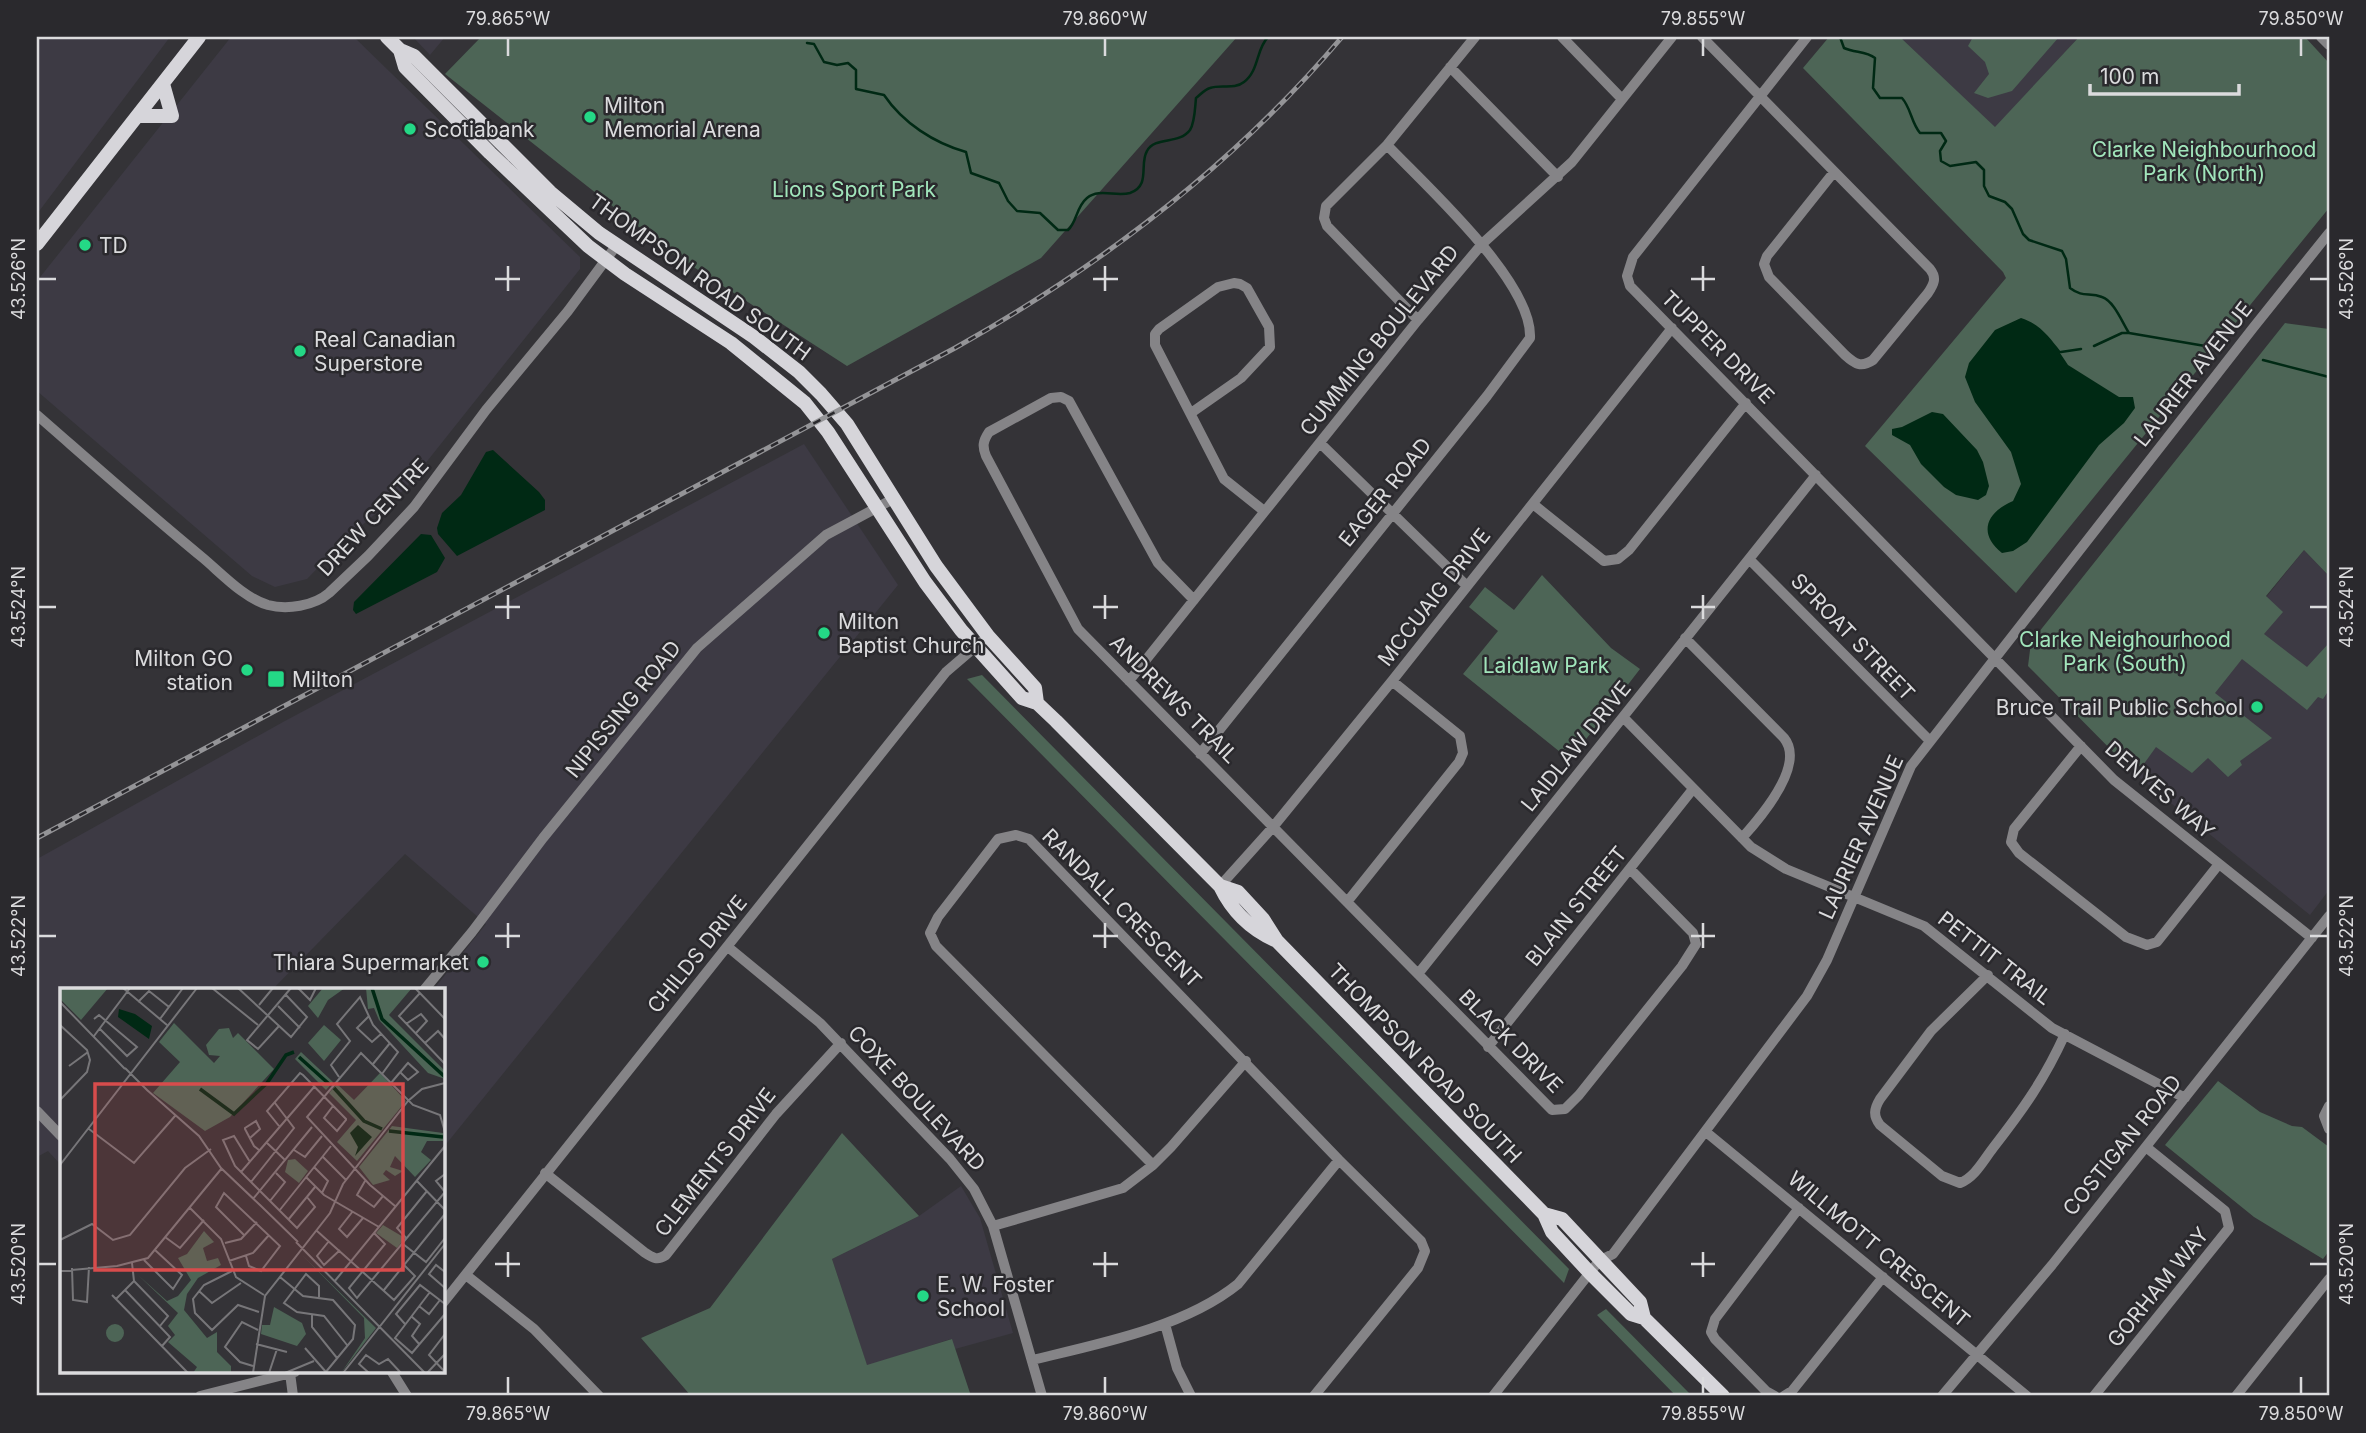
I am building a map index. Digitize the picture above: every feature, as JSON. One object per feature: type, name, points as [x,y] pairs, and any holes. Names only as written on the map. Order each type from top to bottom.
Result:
[{"type":"main road","points":[[37,244],[200,37]]},
{"type":"main road","name":"THOMPSON ROAD SOUTH","points":[[387,37],[400,50],[414,56],[550,192],[616,246],[754,337],[799,373],[847,424],[936,566],[988,636],[1035,688],[1037,703]]},
{"type":"main road","name":"THOMPSON ROAD SOUTH","points":[[400,50],[405,67],[508,171],[605,259],[731,343],[805,403],[828,432],[925,582],[974,647],[1022,698],[1037,703],[1220,886],[1237,892],[1263,919],[1277,941],[1544,1214],[1552,1232],[1595,1267],[1631,1314],[1644,1318],[1723,1396]]},
{"type":"main road","points":[[138,116],[172,116],[163,84]]},
{"type":"street","points":[[1418,320],[1327,226],[1324,218],[1326,206],[1387,145],[1475,37]]},
{"type":"street","points":[[1562,37],[1622,99]]},
{"type":"street","name":"CUMMING BOULEVARD","points":[[1129,681],[1482,244],[1558,177],[1672,37]]},
{"type":"street","points":[[1702,37],[1935,275],[1934,284],[1928,293],[1873,360],[1861,365],[1854,364],[1769,277],[1764,264],[1767,256],[1834,172]]},
{"type":"street","name":"TUPPER DRIVE","points":[[1807,37],[1647,239],[1628,266],[1630,286],[1996,658]]},
{"type":"street","points":[[2321,37],[2329,45]]},
{"type":"street","points":[[1450,67],[1558,177]]},
{"type":"street","points":[[1387,145],[1482,244]]},
{"type":"street","name":"LAURIER AVENUE","points":[[1493,1396],[1595,1267],[1613,1254],[1807,996],[1827,960],[1911,766],[2329,233]]},
{"type":"street","name":"EAGER ROAD","points":[[1200,754],[1487,396],[1530,338],[1528,319],[1505,272],[1482,244]]},
{"type":"street","name":"DREW CENTRE","points":[[37,415],[164,526],[250,596],[267,605],[284,607],[305,604],[329,593],[414,507],[616,246]]},
{"type":"street","points":[[1191,413],[1241,378],[1270,346],[1269,327],[1247,288],[1240,284],[1227,283],[1218,287],[1165,324],[1155,334],[1155,345],[1224,479],[1264,511]]},
{"type":"street","name":"MCCUAIG DRIVE","points":[[1220,886],[1273,827],[1392,681],[1672,328]]},
{"type":"street","name":"ANDREWS TRAIL","points":[[1194,600],[1158,563],[1069,401],[1060,397],[1051,398],[989,432],[984,440],[986,456],[1078,629],[1273,827]]},
{"type":"street","points":[[1532,504],[1604,561],[1618,559],[1629,550],[1746,403]]},
{"type":"street","points":[[1320,443],[1467,586]]},
{"type":"street","name":"LAIDLAW DRIVE","points":[[1418,974],[1816,475]]},
{"type":"street","name":"NIPISSING ROAD","points":[[426,988],[697,648],[826,535],[895,498]]},
{"type":"street","name":"SPROAT STREET","points":[[1749,559],[1930,741]]},
{"type":"street","name":"CHILDS DRIVE","points":[[444,1302],[946,672],[988,636]]},
{"type":"street","points":[[1685,639],[1784,738],[1791,749],[1789,763],[1771,803],[1742,838]]},
{"type":"street","name":"DENYES WAY","points":[[1996,658],[2114,780],[2312,938]]},
{"type":"street","points":[[1347,902],[1459,762],[1463,753],[1461,736],[1392,681]]},
{"type":"street","name":"PETTIT TRAIL","points":[[1623,717],[1762,856],[1924,926],[2052,1028],[2185,1098]]},
{"type":"street","points":[[2081,746],[2014,829],[2011,842],[2019,853],[2113,928],[2135,942],[2147,945],[2157,942],[2219,864]]},
{"type":"street","name":"BLAIN STREET","points":[[1488,1047],[1693,789]]},
{"type":"street","name":"BLACK DRIVE","points":[[1273,827],[1552,1110],[1565,1109],[1579,1095],[1682,966],[1696,944],[1693,933],[1630,869]]},
{"type":"street","name":"RANDALL CRESCENT","points":[[1153,1165],[936,946],[930,933],[938,917],[998,839],[1016,835],[1029,839],[1339,1160],[1421,1241],[1425,1251],[1418,1268],[1314,1396]]},
{"type":"street","name":"COSTIGAN ROAD","points":[[1942,1396],[2146,1147],[2329,916]]},
{"type":"street","name":"COXE BOULEVARD","points":[[728,947],[796,1002],[841,1043],[950,1159],[974,1189],[993,1226],[1042,1396]]},
{"type":"street","points":[[1988,975],[1931,1031],[1874,1111],[1880,1125],[1942,1176],[1960,1183],[1973,1175],[2023,1111],[2043,1079],[2065,1034]]},
{"type":"street","name":"CLEMENTS DRIVE","points":[[545,1173],[644,1252],[654,1259],[660,1259],[666,1255],[776,1114],[841,1043]]},
{"type":"street","points":[[993,1226],[1123,1188],[1153,1165],[1245,1061]]},
{"type":"street","points":[[2329,1106],[2324,1116],[2329,1129]]},
{"type":"street","points":[[37,1111],[60,1135]]},
{"type":"street","name":"WILLMOTT CRESCENT","points":[[1706,1132],[2027,1396]]},
{"type":"street","name":"GORHAM WAY","points":[[2094,1396],[2229,1228],[2225,1211],[2146,1147]]},
{"type":"street","points":[[1032,1360],[1165,1324],[1218,1300],[1238,1284],[1339,1160]]},
{"type":"street","points":[[1775,1396],[1766,1391],[1711,1332],[1715,1319],[1799,1208]]},
{"type":"street","points":[[466,1275],[534,1329],[599,1396]]},
{"type":"street","points":[[1784,1396],[1792,1391],[1883,1277]]},
{"type":"street","points":[[2236,1396],[2329,1279]]},
{"type":"street","points":[[1165,1324],[1177,1368],[1191,1396]]},
{"type":"street","points":[[200,1396],[285,1374]]},
{"type":"street","points":[[293,1374],[293,1396]]},
{"type":"street","points":[[393,1374],[407,1396]]},
{"type":"shaded area","points":[[37,37],[170,37],[37,214]]},
{"type":"shaded area","points":[[231,37],[354,37],[580,257],[580,269],[405,489],[348,537],[307,579],[275,587],[252,576],[37,391],[37,281]]},
{"type":"shaded area","points":[[413,37],[445,37],[430,55]]},
{"type":"shaded area","points":[[1900,37],[2079,37],[1995,128]]},
{"type":"shaded area","points":[[2021,318],[2044,332],[2068,365],[2119,397],[2133,397],[2135,408],[2124,423],[2099,445],[2027,542],[2013,551],[2002,553],[1990,538],[1988,524],[1997,511],[2013,501],[2021,484],[2011,452],[1975,402],[1965,377],[1969,363],[1995,330]]},
{"type":"shaded area","points":[[1932,412],[1943,414],[1977,450],[1989,486],[1986,495],[1978,500],[1956,495],[1944,487],[1921,464],[1910,445],[1892,435],[1892,429]]},
{"type":"shaded area","points":[[804,444],[898,585],[444,1147],[444,988],[435,988],[486,924],[405,854],[274,988],[60,988],[60,1164],[48,1151],[37,1157],[37,859],[283,722]]},
{"type":"shaded area","points":[[493,450],[539,492],[545,500],[545,510],[457,556],[438,534],[437,528],[442,513],[461,495],[486,452]]},
{"type":"shaded area","points":[[421,534],[431,535],[445,558],[437,572],[356,614],[353,610],[354,602]]},
{"type":"shaded area","name":"Bruce Trail Public School","points":[[2304,550],[2329,576],[2329,890],[2310,915],[2136,775],[2211,666]]},
{"type":"shaded area","name":"E. W. Foster School","points":[[961,1186],[980,1218],[1013,1333],[955,1349],[951,1339],[867,1366],[832,1259],[919,1216]]},
{"type":"green space","name":"Lions Sport Park","points":[[481,37],[1237,37],[1041,258],[847,366],[672,253],[445,74]]},
{"type":"green space","name":"Clarke Neighbourhood Park (North)","points":[[1829,37],[1900,37],[1995,127],[2079,37],[2305,37],[2329,63],[2329,208],[2016,593],[1865,446],[2006,278],[1803,68]]},
{"type":"green space","points":[[1973,37],[2059,37],[2012,91],[1988,98],[1974,93],[1989,74],[1985,62],[1968,46]]},
{"type":"green space","name":"Clarke Neighourhood Park (South)","points":[[2285,323],[2329,329],[2329,576],[2304,550],[2266,596],[2283,612],[2264,634],[2307,667],[2329,643],[2329,690],[2323,699],[2318,697],[2307,710],[2242,659],[2215,693],[2272,738],[2240,761],[2242,765],[2228,777],[2208,758],[2192,773],[2156,747],[2136,775],[2028,666],[2031,642]]},
{"type":"green space","name":"Laidlaw Park","points":[[1542,575],[1611,648],[1640,669],[1570,760],[1463,674],[1498,631],[1469,607],[1485,587],[1514,610]]},
{"type":"green space","points":[[982,675],[1569,1269],[1564,1283],[967,679]]},
{"type":"green space","points":[[2218,1081],[2260,1112],[2292,1126],[2302,1127],[2329,1147],[2329,1251],[2323,1259],[2254,1217],[2165,1145]]},
{"type":"green space","points":[[842,1133],[919,1216],[832,1259],[867,1365],[952,1339],[970,1393],[963,1396],[691,1396],[641,1338],[710,1308]]},
{"type":"green space","points":[[1606,1309],[1692,1396],[1676,1396],[1597,1315]]},
{"type":"waterway","points":[[807,43],[814,44],[824,62],[837,65],[848,63],[856,70],[856,89],[884,95],[900,114],[920,131],[966,152],[971,173],[999,183],[1008,201],[1017,211],[1040,213],[1058,230],[1068,230],[1083,202],[1092,195],[1125,194],[1136,190],[1142,180],[1145,156],[1151,146],[1180,138],[1190,130],[1196,98],[1204,91],[1214,87],[1236,86],[1244,82],[1252,72],[1268,37]]},
{"type":"waterway","points":[[1840,37],[1844,48],[1875,58],[1873,88],[1880,98],[1902,98],[1920,133],[1941,133],[1946,141],[1940,151],[1941,161],[1950,166],[1976,162],[1984,170],[1984,186],[1989,196],[2005,202],[2012,209],[2023,234],[2029,240],[2062,251],[2066,259],[2070,288],[2079,293],[2106,299],[2114,307],[2129,333]]},
{"type":"waterway","points":[[2094,346],[2122,333],[2129,333],[2211,347]]},
{"type":"waterway","points":[[2061,352],[2081,349]]},
{"type":"waterway","points":[[2263,360],[2329,377]]},
{"type":"railway","points":[[37,838],[955,348],[1009,316],[1113,248],[1210,170],[1300,84],[1342,37]]},
{"type":"place","name":"Milton Memorial Arena","points":[[590,117]]},
{"type":"place","name":"Scotiabank","points":[[410,129]]},
{"type":"place","name":"TD","points":[[85,245]]},
{"type":"place","name":"Real Canadian Superstore","points":[[300,351]]},
{"type":"place","name":"Milton Baptist Church","points":[[824,633]]},
{"type":"place","name":"Milton GO station","points":[[247,670]]},
{"type":"place","name":"Milton","points":[[276,679]]},
{"type":"place","name":"Bruce Trail Public School","points":[[2257,707]]},
{"type":"place","name":"Thiara Supermarket","points":[[483,962]]},
{"type":"place","name":"E. W. Foster School","points":[[923,1296]]}]
